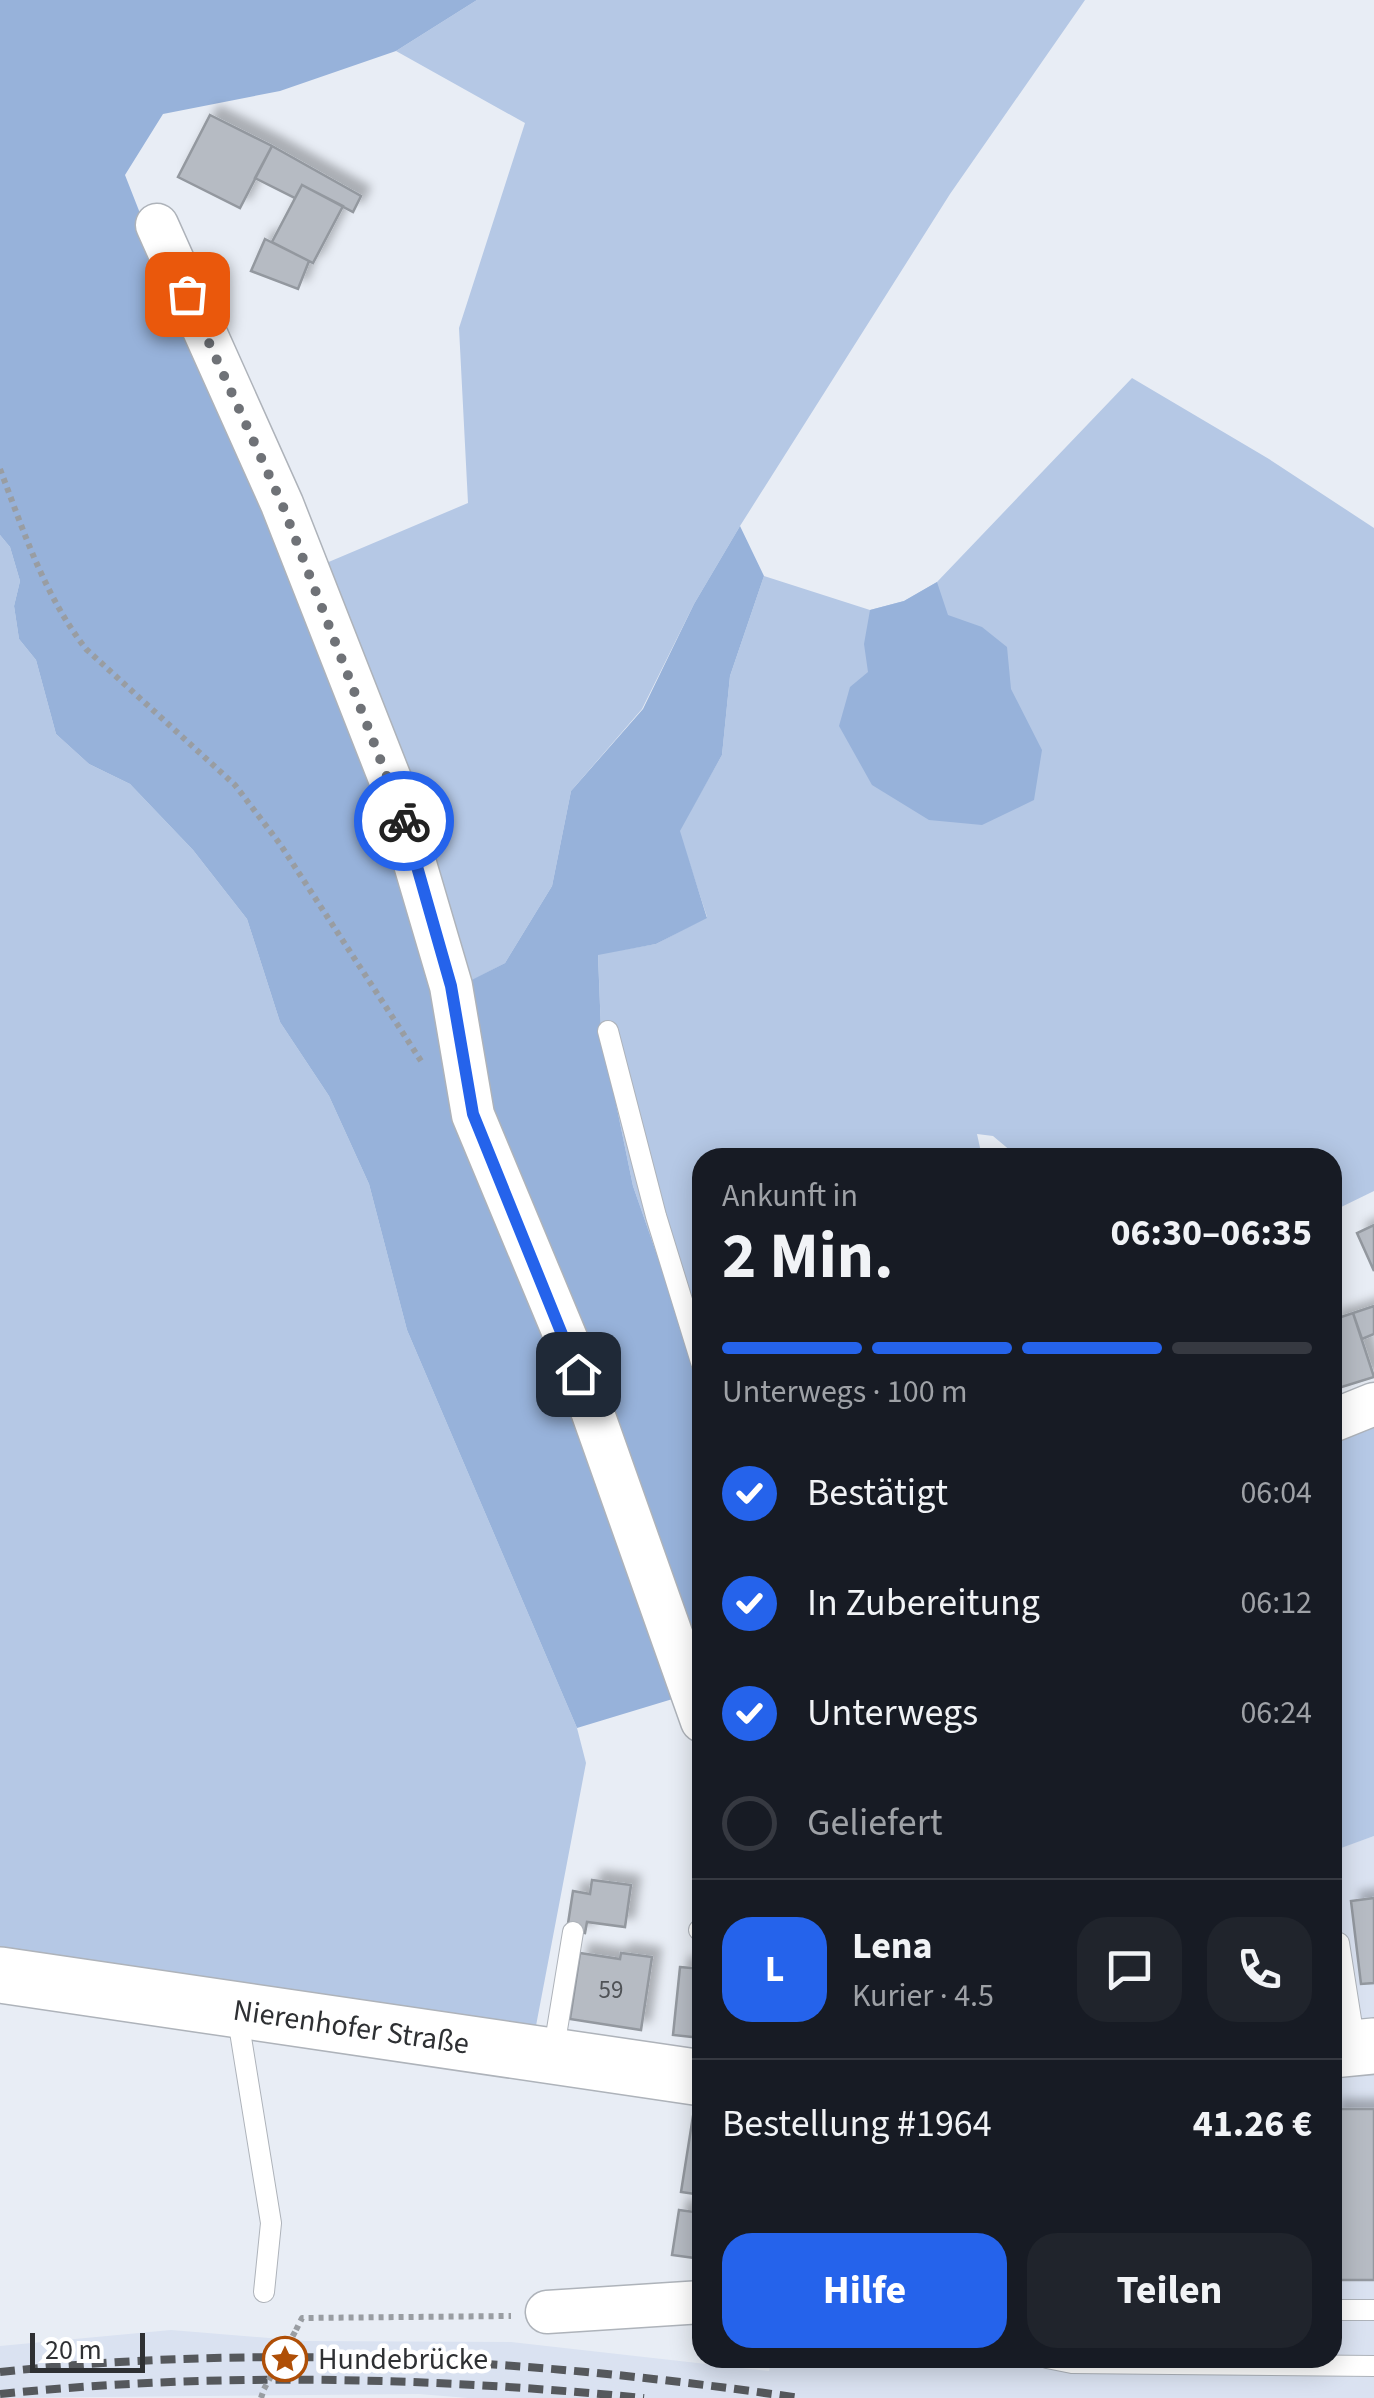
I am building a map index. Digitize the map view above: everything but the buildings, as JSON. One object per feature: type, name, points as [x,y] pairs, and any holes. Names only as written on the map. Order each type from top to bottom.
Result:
[{"type":"main road","name":"Nierenhofer Straße","points":[[0,1975],[692,2077]]},
{"type":"street","points":[[156,225],[282,504],[390,779],[451,986],[464,1080],[473,1114],[568,1343],[692,1693]]},
{"type":"street","points":[[1342,1417],[1374,1404]]},
{"type":"street","points":[[547,2312],[692,2303]]},
{"type":"lane","points":[[608,1031],[656,1216],[692,1333]]},
{"type":"lane","points":[[552,2056],[572,1932]]},
{"type":"lane","points":[[1342,1964],[1354,2048]]},
{"type":"lane","points":[[237,2011],[271,2223],[264,2292]]},
{"type":"lane","points":[[1342,2310],[1374,2310]]},
{"type":"lane","points":[[1342,2366],[1374,2366]]},
{"type":"path","points":[[0,469],[46,589],[66,623],[86,649],[234,785],[280,844],[415,1056],[443,1078],[464,1080]]},
{"type":"path","points":[[263,2394],[302,2318],[547,2312]]},
{"type":"shaded area","points":[[0,0],[477,0],[396,51],[280,91],[163,114],[125,175],[211,394],[305,572],[456,988],[505,963],[552,886],[571,791],[643,709],[694,604],[740,526],[764,576],[730,676],[722,755],[680,831],[707,918],[656,944],[598,955],[601,1031],[633,1186],[692,1355],[692,1693],[577,1728],[407,1330],[369,1184],[329,1096],[280,1022],[247,919],[193,850],[130,784],[89,764],[56,734],[36,660],[19,639],[14,606],[20,581],[10,547],[0,535]]},
{"type":"shaded area","points":[[477,0],[1085,0],[950,194],[740,526],[694,604],[642,709],[571,791],[552,886],[505,963],[456,989],[305,572],[468,503],[459,328],[525,123],[396,51]]},
{"type":"shaded area","points":[[1132,378],[1269,459],[1374,528],[1374,1191],[1342,1207],[1342,1148],[1007,1148],[993,1136],[977,1134],[980,1148],[692,1148],[692,1355],[633,1186],[601,1031],[598,954],[656,944],[707,917],[679,831],[722,755],[730,676],[764,576],[870,610],[904,601],[937,582]]},
{"type":"shaded area","points":[[0,535],[10,547],[20,581],[14,606],[19,639],[36,660],[56,734],[89,764],[130,784],[193,850],[247,919],[280,1022],[329,1096],[369,1184],[407,1330],[577,1728],[586,1763],[535,2031],[0,1951]]},
{"type":"shaded area","points":[[937,582],[948,615],[982,627],[1007,647],[1011,689],[1042,750],[1034,800],[982,825],[929,820],[872,785],[839,726],[850,687],[868,672],[864,644],[870,610],[904,601]]},
{"type":"shaded area","points":[[1374,1405],[1374,1836],[1342,1848],[1342,1418]]},
{"type":"shaded area","points":[[1374,1836],[1374,2037],[1342,2039],[1342,1847]]},
{"type":"shaded area","points":[[1374,2060],[1374,2398],[468,2398],[419,2394],[0,2398],[0,2346],[171,2330],[305,2341],[511,2342],[692,2362],[692,2368],[769,2371],[1342,2368],[1342,2063]]},
{"type":"railway","points":[[0,2372],[201,2358],[401,2360],[601,2373],[800,2398]]},
{"type":"railway","points":[[0,2394],[161,2382],[322,2380],[483,2385],[644,2398]]},
{"type":"way so far","points":[[187,294],[282,504],[404,821]]},
{"type":"place","name":"Hundebrücke","points":[[285,2359]]},
{"type":"route","points":[[404,821],[451,986],[464,1080],[473,1114],[578,1374]]}]
